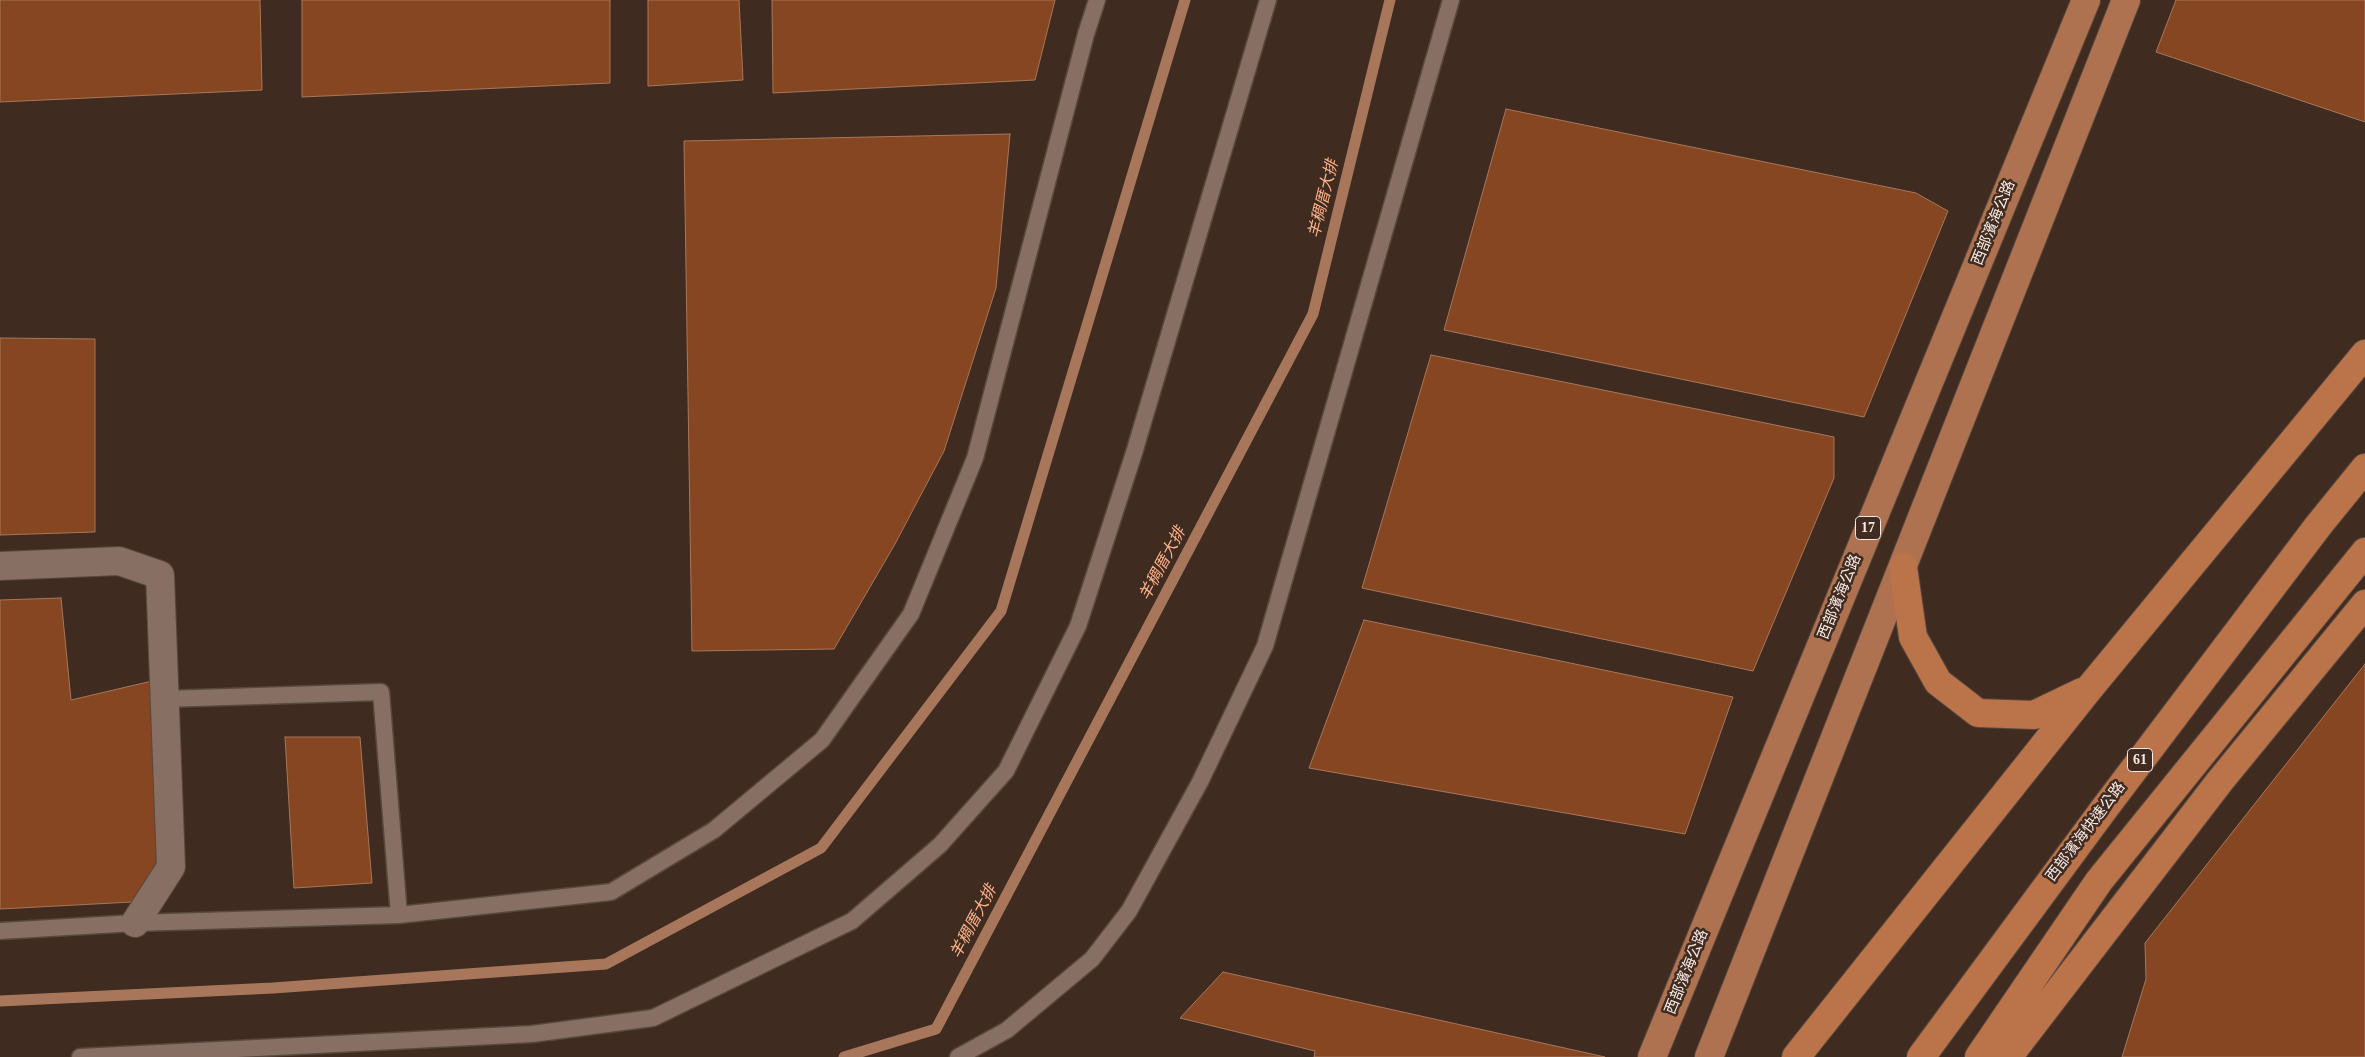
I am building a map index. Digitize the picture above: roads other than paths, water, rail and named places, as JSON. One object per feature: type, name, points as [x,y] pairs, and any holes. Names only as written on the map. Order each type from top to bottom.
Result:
[{"type":"highway","points":[[1796,1057],[2088,690],[2365,354]]},
{"type":"highway","name":"西部濱海快速公路","points":[[1921,1057],[2104,809],[2318,526],[2365,468]]},
{"type":"highway","points":[[1979,1057],[2099,881],[2365,552]]},
{"type":"highway","points":[[1903,567],[1913,637],[1938,682],[1978,713],[2034,715],[2088,690]]},
{"type":"highway","points":[[2008,1057],[2220,781],[2365,604]]},
{"type":"main road","name":"西部濱海公路","points":[[1652,1057],[2086,0]]},
{"type":"main road","points":[[1709,1057],[1854,685],[1903,567],[2126,0]]},
{"type":"street","points":[[0,566],[119,561],[160,575],[171,867],[135,923]]},
{"type":"lane","points":[[0,931],[135,923],[399,915],[611,892],[714,830],[822,740],[911,614],[975,458],[1083,43],[1097,0]]},
{"type":"lane","points":[[80,1057],[532,1034],[653,1018],[852,921],[940,846],[1006,772],[1078,626],[1134,453],[1268,0]]},
{"type":"lane","points":[[958,1057],[1007,1030],[1092,959],[1124,918],[1200,782],[1265,646],[1451,0]]},
{"type":"lane","points":[[165,699],[381,692],[399,915]]},
{"type":"waterway","points":[[0,1001],[273,988],[606,964],[821,848],[1001,611],[1185,0]]},
{"type":"waterway","name":"羊稠厝大排","points":[[844,1057],[936,1029],[1313,314],[1390,0]]}]
